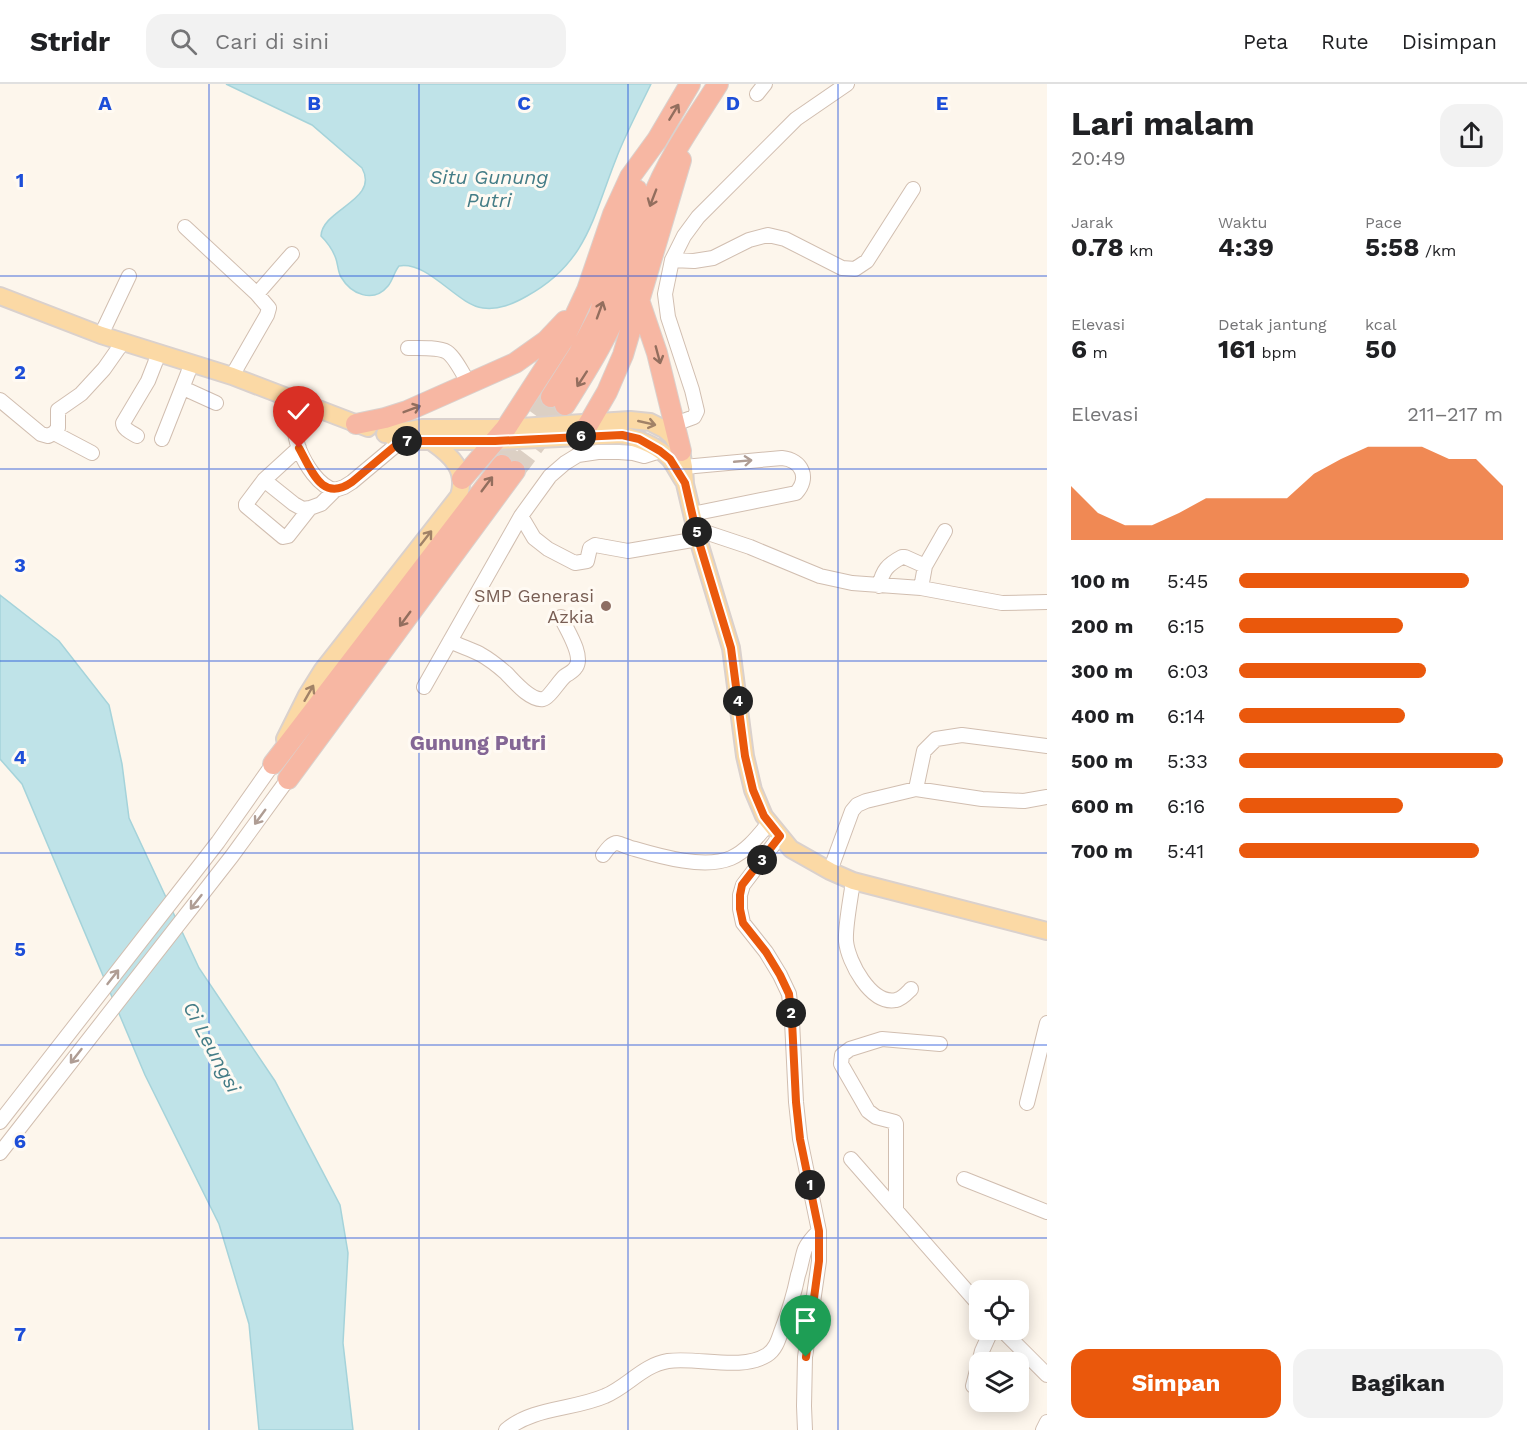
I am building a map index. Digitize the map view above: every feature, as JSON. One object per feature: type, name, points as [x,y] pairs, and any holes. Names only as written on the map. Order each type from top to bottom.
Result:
[{"type":"highway","points":[[462,479],[500,435],[565,337],[587,290],[613,214],[630,177],[657,140],[690,84]]},
{"type":"highway","points":[[657,140],[630,207],[599,315],[558,401],[594,361],[611,327],[627,286],[651,200],[670,158],[718,84]]},
{"type":"highway","points":[[585,430],[616,374],[632,328],[690,128]]},
{"type":"highway","points":[[356,424],[407,411],[515,363],[546,341],[565,321],[587,290]]},
{"type":"highway","points":[[639,300],[657,353],[684,467]]},
{"type":"highway","points":[[273,764],[508,468],[288,779]]},
{"type":"main road","points":[[0,296],[101,335],[232,376],[401,441],[432,442],[585,430],[630,420],[650,422],[664,429],[672,436],[684,467],[695,527],[731,648],[745,756],[753,790],[764,816],[774,830],[792,849],[830,871],[853,881],[1047,931]]},
{"type":"main road","points":[[385,434],[422,428],[500,435]]},
{"type":"main road","points":[[585,430],[639,439],[684,467]]},
{"type":"main road","points":[[273,764],[307,695],[322,671],[459,496],[462,479],[459,470],[448,454],[432,442]]},
{"type":"street","points":[[675,424],[694,417],[697,411],[668,317],[665,294],[672,260],[684,236],[698,217],[796,119],[847,84]]},
{"type":"street","points":[[672,260],[694,261],[713,258],[749,240],[768,235],[785,239],[842,268],[855,269],[867,261],[913,189]]},
{"type":"street","points":[[184,227],[268,306],[267,315],[232,376]]},
{"type":"street","points":[[257,294],[292,254]]},
{"type":"street","points":[[101,335],[129,276]]},
{"type":"street","points":[[0,400],[41,434],[48,436],[58,428],[58,410],[81,394],[104,369],[123,342]]},
{"type":"street","points":[[408,348],[447,352],[469,384]]},
{"type":"street","points":[[137,436],[123,426],[123,423],[148,381],[159,353]]},
{"type":"street","points":[[162,439],[192,363]]},
{"type":"street","points":[[183,388],[216,404]]},
{"type":"street","points":[[289,398],[299,448],[315,477],[328,489],[335,490]]},
{"type":"street","points":[[54,433],[92,453]]},
{"type":"street","points":[[264,480],[298,507],[309,508],[321,504],[335,490],[352,482],[401,441]]},
{"type":"street","points":[[299,448],[264,480],[246,506],[283,537],[288,536],[309,508]]},
{"type":"street","points":[[424,687],[521,516],[550,476],[578,455],[619,452],[644,456],[660,451]]},
{"type":"street","points":[[521,516],[534,538],[548,549],[575,563],[587,561],[591,548],[595,545],[628,551],[796,493],[803,483],[803,473],[798,464],[794,460],[782,458],[684,467]]},
{"type":"street","points":[[695,527],[820,576],[852,583],[921,588],[1002,603],[1047,602]]},
{"type":"street","points":[[921,588],[925,566],[945,531]]},
{"type":"street","points":[[879,586],[885,568],[899,558],[905,557],[925,566]]},
{"type":"street","points":[[450,641],[480,654],[501,669],[524,691],[541,699],[545,698],[562,678],[577,666],[577,651],[561,616]]},
{"type":"street","points":[[916,789],[924,751],[936,739],[962,735],[1047,746]]},
{"type":"street","points":[[0,1122],[219,842],[273,764]]},
{"type":"street","points":[[0,1153],[232,856],[288,779]]},
{"type":"street","points":[[830,871],[852,811],[857,805],[866,801],[916,789],[982,799],[1024,801],[1047,797]]},
{"type":"street","points":[[603,855],[613,844],[617,843],[692,861],[717,862],[733,857],[755,840],[774,830]]},
{"type":"street","points":[[774,830],[742,885],[740,909],[743,923],[766,952],[789,994],[800,1139],[819,1231],[819,1261],[805,1365],[805,1430]]},
{"type":"street","points":[[853,881],[846,939],[854,966],[867,987],[881,998],[901,999],[911,989]]},
{"type":"street","points":[[1027,1103],[1047,1023]]},
{"type":"street","points":[[896,1210],[896,1124],[872,1115],[868,1111],[841,1064],[842,1055],[850,1049],[882,1039],[940,1044]]},
{"type":"street","points":[[851,1159],[969,1293]]},
{"type":"street","points":[[964,1179],[1047,1212]]},
{"type":"street","points":[[506,1430],[519,1421],[604,1397],[642,1372],[667,1362],[691,1360],[748,1363],[770,1353],[776,1345],[788,1314],[805,1248],[819,1231]]},
{"type":"street","points":[[1012,1340],[1047,1376]]},
{"type":"street","points":[[1043,1430],[1047,1422]]},
{"type":"water","name":"Situ Gunung Putri","points":[[226,84],[651,84],[628,130],[594,219],[585,237],[563,269],[547,283],[516,302],[495,308],[483,308],[473,305],[432,276],[410,266],[399,266],[388,286],[376,295],[363,295],[350,288],[341,277],[336,259],[321,236],[330,218],[357,196],[363,188],[365,179],[362,168],[312,125]]},
{"type":"water","name":"Ci Leungsi","points":[[0,595],[59,641],[109,705],[122,764],[129,818],[199,968],[275,1081],[340,1205],[348,1253],[343,1343],[353,1430],[259,1430],[249,1324],[219,1224],[145,1075],[22,784],[0,759]]},
{"type":"tunnel","points":[[502,465],[551,397]]},
{"type":"tunnel","points":[[515,471],[565,405]]},
{"type":"place","name":"SMP Generasi Azkia","points":[[606,606]]},
{"type":"district","name":"Gunung Putri","points":[[478,743]]},
{"type":"route","points":[[299,448],[315,477],[328,489],[335,490],[352,482],[401,441],[495,441],[622,435],[639,439],[660,451],[670,459],[685,483],[698,539],[731,648],[745,756],[753,790],[764,816],[780,836],[742,885],[740,909],[743,923],[766,952],[789,994],[800,1139],[819,1231],[819,1261],[806,1357]]}]
